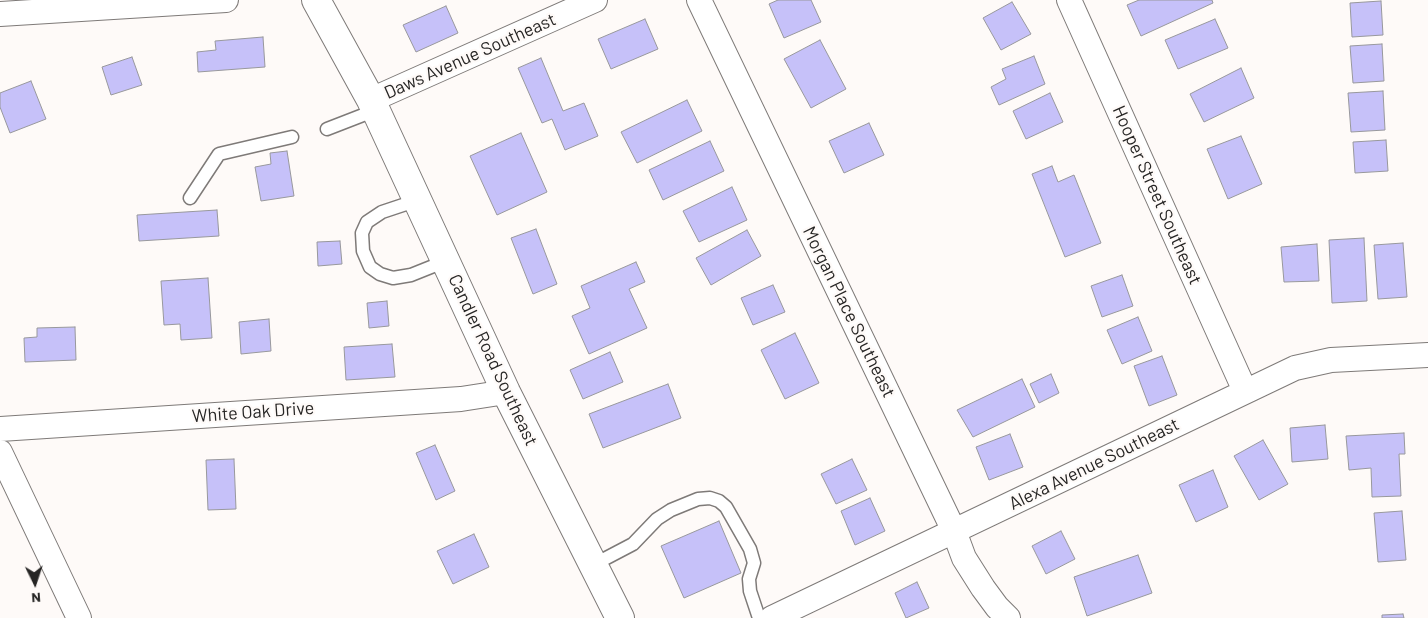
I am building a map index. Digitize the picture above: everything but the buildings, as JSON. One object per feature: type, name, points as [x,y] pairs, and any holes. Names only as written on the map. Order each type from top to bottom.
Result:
[{"type":"main road","name":"Candler Road Southeast","points":[[316,0],[374,105],[506,392],[620,618]]},
{"type":"street","points":[[0,14],[125,3],[226,0]]},
{"type":"street","name":"Daws Avenue Southeast","points":[[374,105],[595,0]]},
{"type":"street","name":"Morgan Place Southeast","points":[[700,0],[954,531],[964,558],[982,588],[1008,618]]},
{"type":"street","name":"Hooper Street Southeast","points":[[1069,0],[1245,391]]},
{"type":"street","name":"Alexa Avenue Southeast","points":[[772,618],[1294,368],[1331,360],[1428,355]]},
{"type":"street","name":"White Oak Drive","points":[[0,429],[461,399],[506,392]]},
{"type":"street","points":[[0,452],[79,618]]},
{"type":"lane","points":[[327,129],[374,105]]},
{"type":"lane","points":[[190,198],[218,154],[292,137]]},
{"type":"lane","points":[[418,200],[382,212],[367,222],[362,233],[363,252],[370,266],[380,274],[393,278],[410,275],[446,261]]},
{"type":"lane","points":[[593,565],[633,544],[656,519],[671,510],[698,499],[710,498],[719,501],[726,507],[750,549],[754,564],[749,579],[750,591],[759,618]]}]
